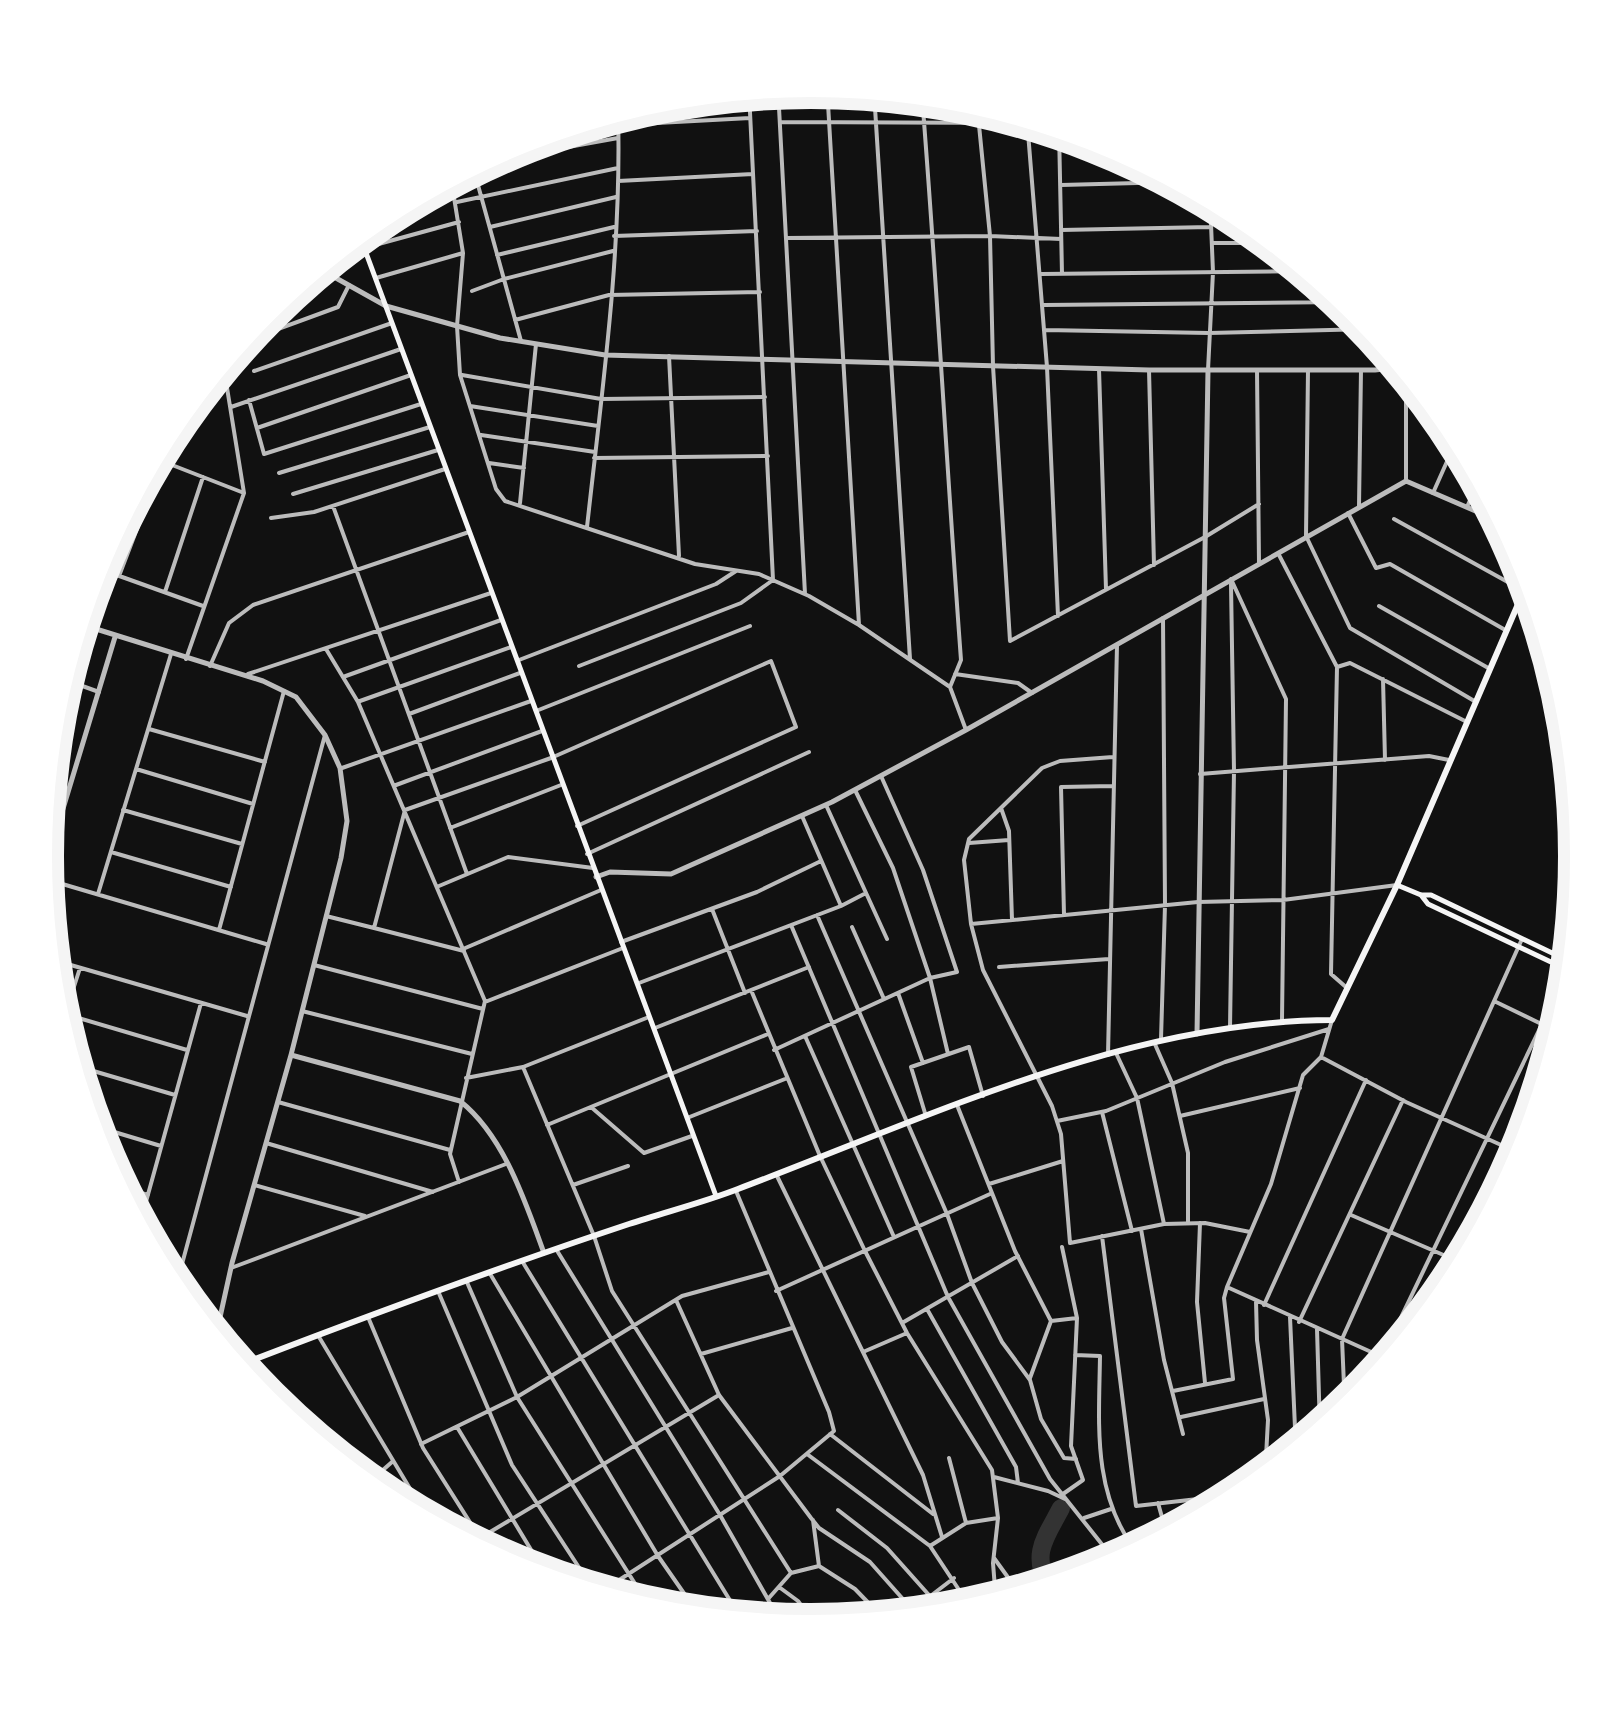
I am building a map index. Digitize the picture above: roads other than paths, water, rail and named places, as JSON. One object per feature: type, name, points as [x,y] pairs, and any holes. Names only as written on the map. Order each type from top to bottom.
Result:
[{"type":"main road","points":[[365,250],[716,1196]]},
{"type":"main road","points":[[252,1361],[466,1280],[735,1190],[907,1122],[1035,1078],[1158,1041],[1282,1020],[1332,1020],[1397,885],[1519,602]]},
{"type":"main road","points":[[1397,885],[1421,895],[1431,894],[1557,956]]},
{"type":"main road","points":[[1421,895],[1428,904],[1555,964]]},
{"type":"street","points":[[779,104],[805,594]]},
{"type":"street","points":[[827,104],[859,625]]},
{"type":"street","points":[[750,106],[773,580]]},
{"type":"street","points":[[875,106],[910,659]]},
{"type":"street","points":[[923,111],[961,660],[950,687]]},
{"type":"street","points":[[636,124],[750,118]]},
{"type":"street","points":[[780,122],[977,122]]},
{"type":"street","points":[[978,122],[990,236],[993,366],[1010,641],[1259,504]]},
{"type":"street","points":[[586,528],[610,295],[618,128]]},
{"type":"street","points":[[1028,136],[1047,368],[1058,616]]},
{"type":"street","points":[[544,152],[618,138]]},
{"type":"street","points":[[1059,145],[1062,274]]},
{"type":"street","points":[[436,203],[618,168]]},
{"type":"street","points":[[617,182],[754,174]]},
{"type":"street","points":[[477,181],[522,342]]},
{"type":"street","points":[[1060,185],[1147,183]]},
{"type":"street","points":[[453,194],[463,253],[457,326],[460,375],[496,489],[505,500],[679,559],[773,580],[805,594],[859,625],[950,687],[966,730]]},
{"type":"street","points":[[490,227],[616,197]]},
{"type":"street","points":[[1197,1034],[1213,272],[1210,218]]},
{"type":"street","points":[[369,247],[459,222]]},
{"type":"street","points":[[498,255],[614,227]]},
{"type":"street","points":[[1061,230],[1210,227]]},
{"type":"street","points":[[614,236],[756,232]]},
{"type":"street","points":[[786,238],[1061,239]]},
{"type":"street","points":[[1210,244],[1247,243]]},
{"type":"street","points":[[472,291],[612,251]]},
{"type":"street","points":[[376,278],[463,253]]},
{"type":"street","points":[[1040,274],[1284,271]]},
{"type":"street","points":[[331,276],[386,306],[522,342],[605,355],[1149,370],[1384,368]]},
{"type":"street","points":[[271,332],[338,307],[349,285]]},
{"type":"street","points":[[516,320],[610,295],[760,292]]},
{"type":"street","points":[[1042,305],[1318,302]]},
{"type":"street","points":[[254,371],[392,322]]},
{"type":"street","points":[[1044,330],[1209,333],[1348,330]]},
{"type":"street","points":[[520,506],[536,344]]},
{"type":"street","points":[[230,407],[401,348]]},
{"type":"street","points":[[669,356],[679,559]]},
{"type":"street","points":[[1100,369],[1106,590]]},
{"type":"street","points":[[1149,370],[1154,564]]},
{"type":"street","points":[[1257,370],[1260,563]]},
{"type":"street","points":[[1308,370],[1306,536],[1350,628],[1476,702]]},
{"type":"street","points":[[1359,507],[1361,370]]},
{"type":"street","points":[[257,428],[411,375]]},
{"type":"street","points":[[460,375],[601,398],[765,396]]},
{"type":"street","points":[[186,658],[244,493],[226,382]]},
{"type":"street","points":[[1406,396],[1406,481]]},
{"type":"street","points":[[250,400],[264,454],[422,404]]},
{"type":"street","points":[[470,406],[598,426]]},
{"type":"street","points":[[280,473],[430,427]]},
{"type":"street","points":[[479,434],[594,455],[768,456]]},
{"type":"street","points":[[293,494],[438,450]]},
{"type":"street","points":[[1434,492],[1449,457]]},
{"type":"street","points":[[168,463],[244,493]]},
{"type":"street","points":[[488,463],[524,468]]},
{"type":"street","points":[[271,518],[332,506],[446,469]]},
{"type":"street","points":[[164,592],[203,477]]},
{"type":"street","points":[[596,877],[610,872],[671,874],[802,816],[966,730],[1406,481]]},
{"type":"street","points":[[1406,481],[1481,513]]},
{"type":"street","points":[[1467,507],[1472,496]]},
{"type":"street","points":[[119,576],[148,497]]},
{"type":"street","points":[[332,506],[467,874]]},
{"type":"street","points":[[1348,513],[1376,568],[1390,564],[1506,631]]},
{"type":"street","points":[[1394,519],[1513,585]]},
{"type":"street","points":[[210,666],[230,624],[253,605],[468,532]]},
{"type":"street","points":[[1278,552],[1336,666],[1331,974],[1347,988]]},
{"type":"street","points":[[516,662],[716,584],[736,571]]},
{"type":"street","points":[[113,574],[203,606]]},
{"type":"street","points":[[1231,579],[1286,699],[1282,1020]]},
{"type":"street","points":[[1230,1028],[1234,771],[1231,579]]},
{"type":"street","points":[[579,666],[741,603],[773,580]]},
{"type":"street","points":[[244,676],[491,593]]},
{"type":"street","points":[[1379,606],[1490,669]]},
{"type":"street","points":[[1162,618],[1164,906],[1158,1041],[1188,1153],[1188,1224]]},
{"type":"street","points":[[343,676],[501,620]]},
{"type":"street","points":[[534,712],[750,626]]},
{"type":"street","points":[[93,628],[244,676],[296,697],[324,735],[340,768],[347,821],[314,965],[220,1322]]},
{"type":"street","points":[[59,824],[116,636]]},
{"type":"street","points":[[1117,645],[1108,959],[1112,1055],[1137,1098],[1164,1224]]},
{"type":"street","points":[[358,702],[511,647]]},
{"type":"street","points":[[326,648],[358,702],[485,1002],[450,1150],[459,1182]]},
{"type":"street","points":[[98,894],[171,654]]},
{"type":"street","points":[[405,810],[551,758],[770,661],[796,727],[576,826]]},
{"type":"street","points":[[1336,666],[1350,663],[1467,722]]},
{"type":"street","points":[[408,714],[520,673]]},
{"type":"street","points":[[955,674],[1018,683],[1032,693]]},
{"type":"street","points":[[1383,680],[1386,760]]},
{"type":"street","points":[[78,684],[98,692]]},
{"type":"street","points":[[219,930],[284,692]]},
{"type":"street","points":[[340,768],[530,701]]},
{"type":"street","points":[[148,729],[265,762]]},
{"type":"street","points":[[394,785],[542,731]]},
{"type":"street","points":[[181,1269],[324,735]]},
{"type":"street","points":[[588,854],[809,752]]},
{"type":"street","points":[[1200,774],[1428,756],[1450,761]]},
{"type":"street","points":[[1114,757],[1060,762],[1042,768],[968,843],[964,860],[971,924],[984,970],[1057,1122],[1070,1243],[1164,1224],[1200,1223],[1250,1232]]},
{"type":"street","points":[[136,769],[254,804]]},
{"type":"street","points":[[774,1050],[930,978],[957,972],[924,870],[881,776]]},
{"type":"street","points":[[450,828],[561,785]]},
{"type":"street","points":[[1064,916],[1060,787],[1112,786]]},
{"type":"street","points":[[855,790],[893,868],[930,978],[948,1054]]},
{"type":"street","points":[[826,804],[887,939]]},
{"type":"street","points":[[1000,808],[1009,840],[1012,920]]},
{"type":"street","points":[[124,810],[242,844]]},
{"type":"street","points":[[374,928],[405,810]]},
{"type":"street","points":[[802,816],[841,906]]},
{"type":"street","points":[[968,843],[1009,840]]},
{"type":"street","points":[[111,852],[230,887]]},
{"type":"street","points":[[437,887],[508,857],[593,868]]},
{"type":"street","points":[[485,1002],[757,892],[822,861]]},
{"type":"street","points":[[59,883],[266,944]]},
{"type":"street","points":[[971,924],[1198,902],[1283,900],[1397,885]]},
{"type":"street","points":[[326,916],[464,950],[601,890]]},
{"type":"street","points":[[636,984],[841,906],[866,892]]},
{"type":"street","points":[[712,908],[865,1251],[907,1333],[994,1477],[998,1518],[995,1585]]},
{"type":"street","points":[[818,915],[947,1214],[972,1283],[1002,1342],[1030,1380],[1041,1419],[1064,1458],[1076,1460]]},
{"type":"street","points":[[791,925],[948,1296],[1050,1478],[1106,1549]]},
{"type":"street","points":[[852,927],[884,1000]]},
{"type":"street","points":[[1344,1387],[1342,1340],[1522,940]]},
{"type":"street","points":[[999,967],[1108,959]]},
{"type":"street","points":[[66,964],[248,1016]]},
{"type":"street","points":[[314,965],[483,1009]]},
{"type":"street","points":[[71,996],[80,968]]},
{"type":"street","points":[[653,1028],[809,968]]},
{"type":"street","points":[[898,993],[923,1063]]},
{"type":"street","points":[[1396,1329],[1542,1024],[1494,1001]]},
{"type":"street","points":[[145,1207],[201,1003]]},
{"type":"street","points":[[302,1010],[472,1054]]},
{"type":"street","points":[[75,1017],[187,1050]]},
{"type":"street","points":[[466,1078],[523,1067],[649,1017]]},
{"type":"street","points":[[1173,1391],[1233,1379],[1224,1298],[1271,1184],[1303,1076],[1321,1057],[1332,1020]]},
{"type":"street","points":[[1057,1122],[1102,1112],[1225,1062],[1329,1029]]},
{"type":"street","points":[[547,1125],[768,1034]]},
{"type":"street","points":[[805,1036],[894,1238]]},
{"type":"street","points":[[926,1116],[911,1067],[948,1054],[970,1047],[983,1096]]},
{"type":"street","points":[[291,1055],[460,1101],[478,1116],[506,1164],[527,1206],[544,1254]]},
{"type":"street","points":[[1321,1057],[1505,1146]]},
{"type":"street","points":[[523,1067],[594,1236],[612,1291],[791,1573]]},
{"type":"street","points":[[89,1070],[175,1095]]},
{"type":"street","points":[[687,1118],[786,1079]]},
{"type":"street","points":[[1264,1305],[1366,1080]]},
{"type":"street","points":[[1180,1116],[1300,1088]]},
{"type":"street","points":[[1299,1322],[1403,1100]]},
{"type":"street","points":[[278,1102],[450,1150]]},
{"type":"street","points":[[957,1104],[1018,1256],[1051,1322],[1030,1380]]},
{"type":"street","points":[[591,1107],[644,1153],[694,1136]]},
{"type":"street","points":[[1102,1112],[1132,1230]]},
{"type":"street","points":[[110,1131],[161,1146]]},
{"type":"street","points":[[266,1143],[434,1192]]},
{"type":"street","points":[[989,1184],[1064,1162]]},
{"type":"street","points":[[231,1268],[506,1164]]},
{"type":"street","points":[[573,1185],[628,1166]]},
{"type":"street","points":[[776,1174],[923,1474],[942,1537]]},
{"type":"street","points":[[254,1184],[368,1216]]},
{"type":"street","points":[[615,1583],[780,1476],[834,1432],[830,1412],[735,1190]]},
{"type":"street","points":[[136,1192],[148,1195]]},
{"type":"street","points":[[776,1291],[992,1193]]},
{"type":"street","points":[[1351,1215],[1448,1257]]},
{"type":"street","points":[[1200,1223],[1197,1302],[1205,1385]]},
{"type":"street","points":[[1141,1229],[1183,1434]]},
{"type":"street","points":[[1102,1236],[1136,1506],[1203,1498]]},
{"type":"street","points":[[1062,1247],[1077,1318],[1071,1446],[1084,1480],[1064,1494]]},
{"type":"street","points":[[556,1249],[773,1607]]},
{"type":"street","points":[[902,1323],[1018,1256]]},
{"type":"street","points":[[522,1261],[733,1605]]},
{"type":"street","points":[[489,1272],[687,1599]]},
{"type":"street","points":[[421,1444],[517,1397],[676,1300],[768,1272]]},
{"type":"street","points":[[466,1280],[517,1397],[638,1588]]},
{"type":"street","points":[[1227,1288],[1375,1354]]},
{"type":"street","points":[[438,1291],[512,1465],[585,1574]]},
{"type":"street","points":[[676,1300],[719,1395],[813,1520],[870,1562],[908,1603]]},
{"type":"street","points":[[1256,1302],[1268,1420],[1267,1455]]},
{"type":"street","points":[[927,1308],[1016,1467],[1018,1483]]},
{"type":"street","points":[[368,1317],[421,1444],[475,1530]]},
{"type":"street","points":[[1051,1322],[1077,1318]]},
{"type":"street","points":[[1290,1318],[1295,1432]]},
{"type":"street","points":[[701,1354],[792,1328]]},
{"type":"street","points":[[1317,1329],[1319,1410]]},
{"type":"street","points":[[863,1352],[907,1333]]},
{"type":"street","points":[[318,1336],[413,1495]]},
{"type":"street","points":[[1075,1354],[1100,1356],[1100,1457],[1112,1509],[1126,1539]]},
{"type":"street","points":[[486,1535],[719,1395]]},
{"type":"street","points":[[1181,1417],[1265,1398]]},
{"type":"street","points":[[457,1426],[535,1557]]},
{"type":"street","points":[[830,1434],[934,1515]]},
{"type":"street","points":[[806,1454],[930,1546],[963,1594]]},
{"type":"street","points":[[948,1458],[966,1523]]},
{"type":"street","points":[[380,1473],[392,1462]]},
{"type":"street","points":[[994,1477],[1048,1491],[1069,1501]]},
{"type":"street","points":[[1158,1503],[1163,1521]]},
{"type":"street","points":[[1084,1518],[1112,1509]]},
{"type":"street","points":[[838,1510],[887,1548],[934,1599]]},
{"type":"street","points":[[930,1546],[966,1523],[998,1518]]},
{"type":"street","points":[[813,1520],[819,1566]]},
{"type":"street","points":[[994,1558],[1011,1581]]},
{"type":"street","points":[[768,1599],[791,1573],[819,1566],[856,1588],[872,1606]]},
{"type":"street","points":[[927,1600],[954,1578]]},
{"type":"street","points":[[779,1587],[804,1609]]},
{"type":"waterway","points":[[1043,1572],[1041,1554],[1061,1508]]}]
